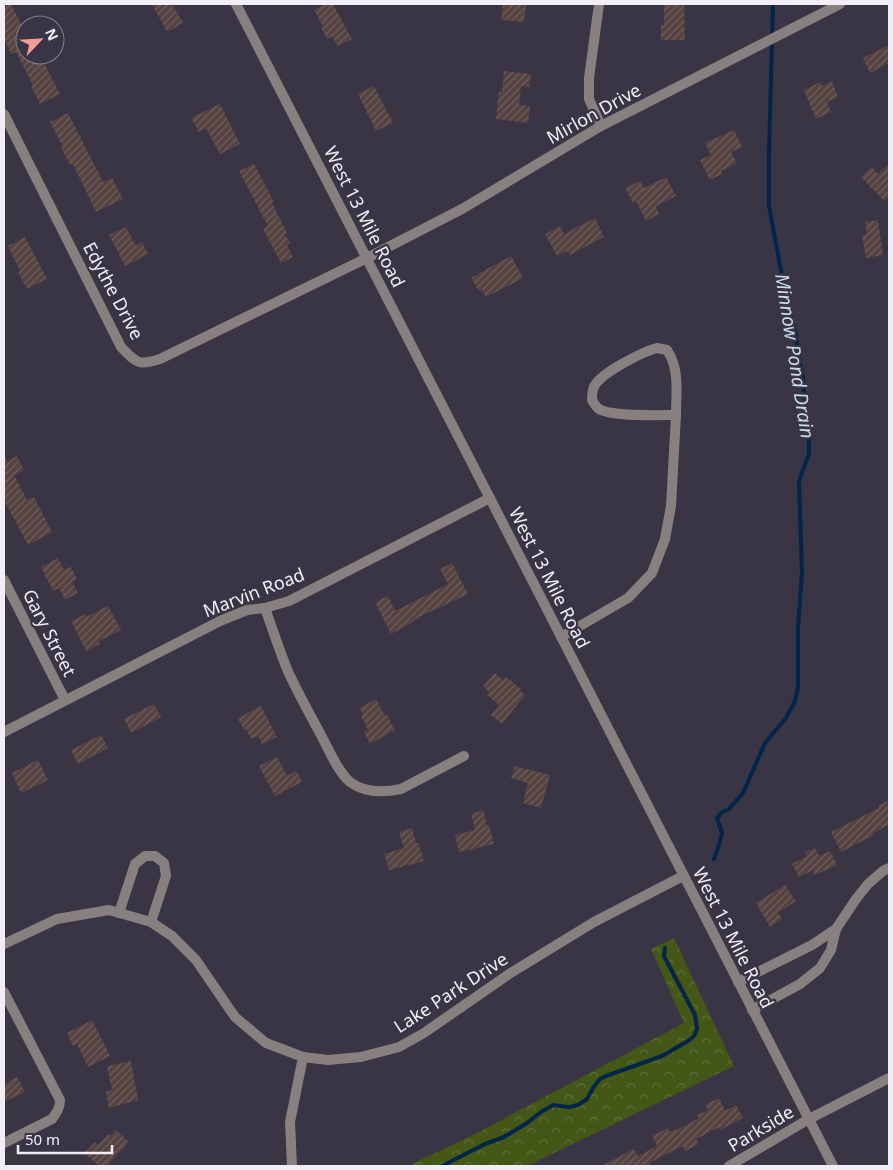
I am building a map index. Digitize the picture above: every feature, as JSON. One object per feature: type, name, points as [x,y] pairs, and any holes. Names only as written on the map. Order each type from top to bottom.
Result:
[{"type":"street","name":"West 13 Mile Road","points":[[236,4],[833,1166]]},
{"type":"street","points":[[599,4],[589,78],[589,99],[601,126]]},
{"type":"street","name":"Mirlon Drive","points":[[366,258],[462,209],[601,126],[840,4]]},
{"type":"street","name":"Edythe Drive","points":[[4,114],[121,347],[135,361],[146,363],[160,359],[366,258]]},
{"type":"street","points":[[561,637],[628,598],[652,573],[665,539],[671,506],[676,415],[676,377],[672,358],[666,350],[657,348],[649,350],[599,379],[593,387],[592,400],[598,409],[609,413],[676,415]]},
{"type":"street","name":"Marvin Road","points":[[4,732],[220,621],[247,610],[265,608],[289,601],[490,498]]},
{"type":"street","name":"Gary Street","points":[[4,580],[65,700]]},
{"type":"street","points":[[265,608],[288,670],[328,750],[349,781],[367,790],[390,792],[406,787],[464,756]]},
{"type":"street","points":[[119,913],[135,864],[145,856],[155,856],[164,863],[166,876],[151,922]]},
{"type":"street","points":[[752,1010],[800,984],[820,968],[830,950],[836,929],[868,884],[889,868]]},
{"type":"street","name":"Lake Park Drive","points":[[4,944],[57,920],[109,910],[151,922],[172,936],[196,960],[235,1017],[266,1043],[304,1057],[328,1060],[360,1057],[399,1047],[424,1033],[510,974],[594,922],[683,876]]},
{"type":"street","points":[[738,982],[812,945],[836,929]]},
{"type":"street","points":[[4,992],[60,1100],[60,1107],[52,1119],[4,1143]]},
{"type":"street","points":[[292,1166],[290,1122],[304,1057]]},
{"type":"street","name":"Parkside","points":[[729,1166],[809,1119],[889,1078]]},
{"type":"green space","points":[[674,938],[734,1066],[527,1166],[408,1166],[477,1133],[684,1023],[651,949]]},
{"type":"building","points":[[4,4],[11,4],[16,15],[15,52],[11,54],[4,39]]},
{"type":"building","points":[[152,4],[172,4],[183,23],[167,32]]},
{"type":"building","points":[[326,4],[333,4],[352,39],[338,46],[332,36],[327,39],[321,27],[323,26],[314,10]]},
{"type":"building","points":[[503,4],[526,4],[524,22],[501,20]]},
{"type":"building","points":[[664,4],[684,4],[685,40],[661,40],[661,25],[664,25]]},
{"type":"building","points":[[889,45],[889,63],[870,73],[863,58]]},
{"type":"building","points":[[23,65],[45,65],[60,94],[40,104],[31,86],[33,85]]},
{"type":"building","points":[[504,71],[531,74],[529,87],[521,86],[519,105],[530,106],[528,123],[496,119],[499,91],[502,92]]},
{"type":"building","points":[[832,81],[838,97],[827,102],[831,112],[816,119],[804,90],[820,82],[822,86]]},
{"type":"building","points":[[374,86],[393,123],[376,131],[358,94]]},
{"type":"building","points":[[220,104],[240,144],[220,154],[206,128],[199,132],[191,118]]},
{"type":"building","points":[[68,113],[103,182],[112,178],[123,199],[96,212],[73,164],[70,165],[61,148],[63,147],[50,122]]},
{"type":"building","points":[[734,130],[742,147],[731,152],[737,163],[721,171],[722,174],[710,180],[700,160],[711,155],[705,143]]},
{"type":"building","points":[[889,163],[889,196],[884,201],[861,177],[872,167],[878,174]]},
{"type":"building","points":[[254,164],[274,202],[272,203],[290,243],[287,245],[293,257],[281,263],[263,229],[268,226],[239,171]]},
{"type":"building","points":[[666,177],[676,196],[656,206],[659,214],[646,221],[636,201],[633,203],[625,188],[640,181],[644,188]]},
{"type":"building","points":[[595,218],[604,237],[570,255],[567,251],[557,256],[545,234],[560,226],[564,234]]},
{"type":"building","points":[[878,220],[883,255],[866,258],[862,235],[867,234],[865,222]]},
{"type":"building","points":[[126,227],[136,246],[142,242],[148,254],[125,266],[109,235]]},
{"type":"building","points":[[25,237],[47,279],[27,289],[8,246]]},
{"type":"building","points":[[511,256],[523,278],[486,297],[482,290],[479,291],[471,278]]},
{"type":"building","points":[[4,455],[7,461],[17,456],[24,470],[14,475],[27,500],[34,497],[52,532],[28,545],[4,500]]},
{"type":"building","points":[[58,558],[64,570],[71,567],[77,579],[72,582],[78,593],[65,600],[59,588],[53,591],[41,567]]},
{"type":"building","points":[[452,563],[468,594],[421,616],[391,634],[375,602],[388,596],[395,611],[429,594],[448,584],[440,569]]},
{"type":"building","points":[[108,606],[121,630],[99,641],[100,644],[86,651],[71,621],[85,614],[86,617]]},
{"type":"building","points":[[495,673],[503,680],[506,677],[521,689],[520,691],[525,695],[502,724],[491,715],[499,705],[487,695],[489,692],[483,686]]},
{"type":"building","points":[[376,699],[395,730],[370,744],[364,732],[368,730],[361,716],[363,715],[360,708]]},
{"type":"building","points":[[154,704],[161,717],[131,733],[124,719]]},
{"type":"building","points":[[261,706],[277,737],[262,744],[258,736],[251,739],[238,718]]},
{"type":"building","points":[[101,735],[108,748],[78,764],[71,750]]},
{"type":"building","points":[[277,757],[287,776],[296,771],[302,782],[275,796],[259,766]]},
{"type":"building","points":[[38,760],[48,780],[21,793],[12,773]]},
{"type":"building","points":[[515,766],[550,775],[541,808],[523,803],[528,783],[511,778]]},
{"type":"building","points":[[889,800],[889,828],[888,825],[873,833],[874,835],[841,852],[831,832],[879,808],[878,806]]},
{"type":"building","points":[[483,810],[494,844],[459,852],[455,835],[475,830],[471,814]]},
{"type":"building","points":[[412,828],[424,861],[389,870],[384,854],[404,848],[399,832]]},
{"type":"building","points":[[815,848],[819,856],[830,851],[837,865],[815,875],[813,870],[799,877],[792,864],[807,856],[805,852]]},
{"type":"building","points":[[785,885],[796,901],[778,913],[782,919],[770,927],[756,903]]},
{"type":"building","points":[[92,1020],[110,1056],[88,1067],[77,1044],[73,1046],[67,1033]]},
{"type":"building","points":[[131,1061],[138,1100],[109,1108],[106,1092],[112,1090],[107,1066]]},
{"type":"building","points":[[17,1077],[25,1092],[4,1102],[4,1084]]},
{"type":"building","points":[[719,1098],[725,1111],[736,1105],[743,1118],[720,1130],[719,1127],[696,1139],[699,1144],[685,1151],[683,1146],[649,1163],[651,1166],[601,1166],[634,1149],[638,1156],[657,1146],[652,1136],[668,1128],[670,1132],[677,1130],[699,1118],[697,1115],[708,1110],[705,1105]]},
{"type":"building","points":[[116,1130],[129,1142],[107,1166],[99,1166],[84,1153],[95,1142],[98,1145],[108,1134],[111,1136]]},
{"type":"waterway","name":"Minnow Pond Drain","points":[[714,859],[722,833],[717,818],[721,813],[729,809],[743,793],[765,743],[786,718],[795,701],[798,687],[798,627],[802,573],[799,482],[809,454],[809,439],[805,423],[803,378],[796,334],[787,303],[769,206],[773,4]]},
{"type":"waterway","name":"Minnow Pond Drain","points":[[442,1166],[485,1144],[504,1137],[553,1105],[569,1107],[578,1105],[587,1099],[600,1079],[662,1056],[694,1036],[697,1029],[695,1015],[664,956],[665,948]]}]
